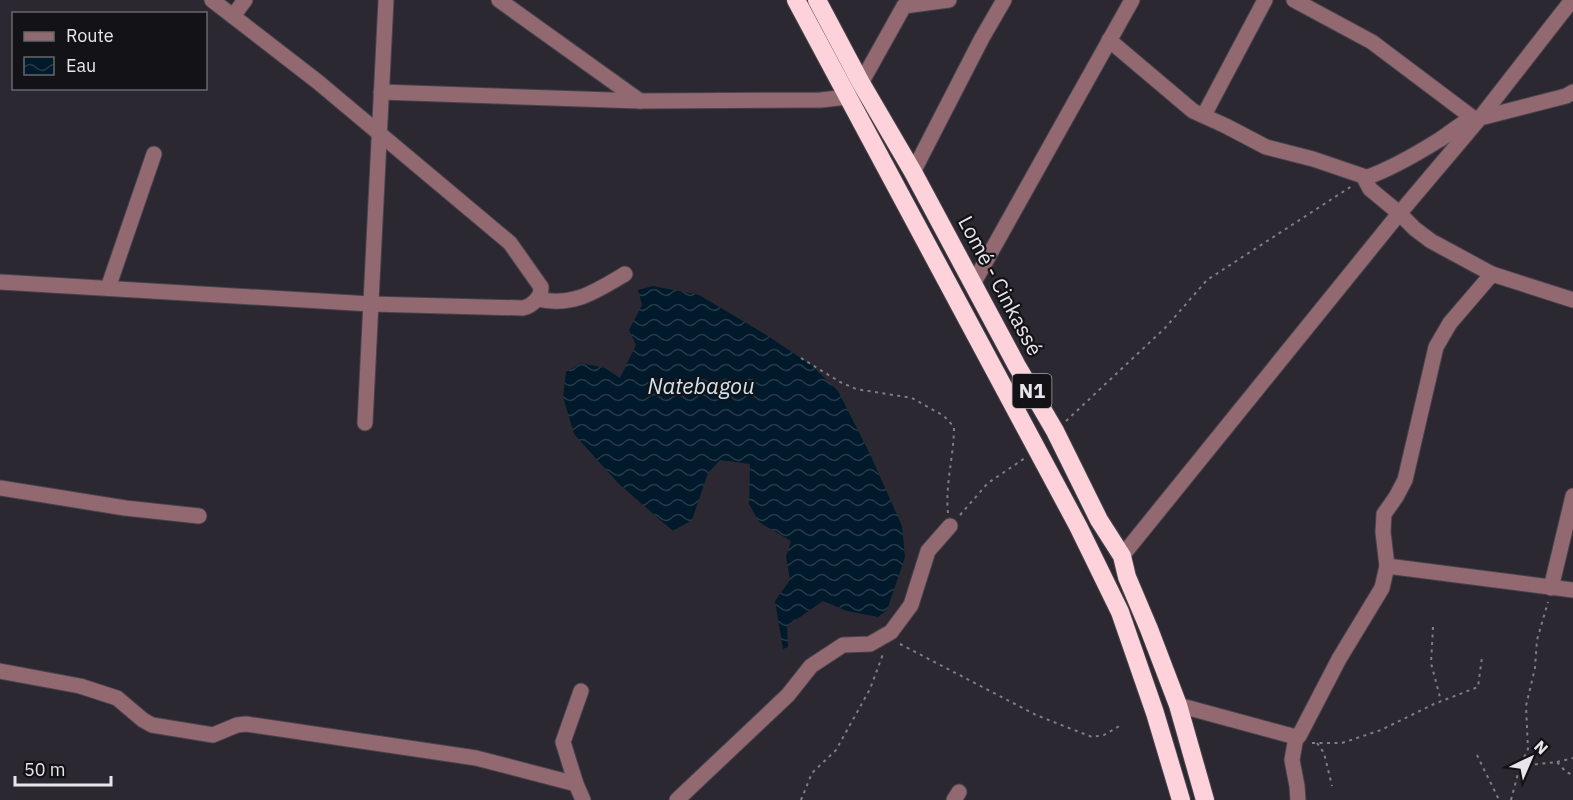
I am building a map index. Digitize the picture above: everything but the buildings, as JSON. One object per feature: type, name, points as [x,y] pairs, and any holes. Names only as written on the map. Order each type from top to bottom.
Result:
[{"type":"highway","name":"Lomé - Cinkassé","points":[[796,0],[1038,449],[1120,612],[1155,713],[1181,800]]},
{"type":"highway","name":"Lomé - Cinkassé","points":[[817,0],[1055,432],[1099,520],[1122,556],[1127,577],[1178,705],[1205,800]]},
{"type":"street","points":[[0,282],[371,304],[523,308],[537,299],[542,292],[541,288],[510,243],[318,82],[212,0]]},
{"type":"street","points":[[233,16],[245,0]]},
{"type":"street","points":[[365,423],[386,0]]},
{"type":"street","points":[[499,0],[640,101]]},
{"type":"street","points":[[861,83],[904,6],[949,0]]},
{"type":"street","points":[[913,172],[1004,0]]},
{"type":"street","points":[[973,284],[1132,0]]},
{"type":"street","points":[[1204,115],[1265,0]]},
{"type":"street","points":[[1294,0],[1372,42],[1476,118]]},
{"type":"street","points":[[1122,556],[1572,0]]},
{"type":"street","points":[[1109,40],[1187,107],[1266,147],[1357,173],[1365,178],[1370,189],[1431,241],[1492,274],[1573,300]]},
{"type":"street","points":[[381,92],[640,101],[847,98]]},
{"type":"street","points":[[1365,178],[1385,171],[1476,118],[1566,96],[1573,92]]},
{"type":"street","points":[[108,288],[154,154]]},
{"type":"street","points":[[537,299],[552,302],[591,295],[625,274]]},
{"type":"street","points":[[1298,800],[1292,760],[1297,737],[1339,659],[1382,588],[1386,566],[1384,514],[1405,480],[1436,347],[1450,323],[1492,274]]},
{"type":"street","points":[[0,488],[125,508],[199,516]]},
{"type":"street","points":[[1551,588],[1573,496]]},
{"type":"street","points":[[677,800],[788,695],[810,666],[843,645],[870,644],[891,632],[911,605],[928,551],[950,526]]},
{"type":"street","points":[[1386,566],[1573,590]]},
{"type":"street","points":[[0,671],[80,686],[117,698],[146,722],[174,729],[213,735],[237,725],[246,724],[476,758],[576,783]]},
{"type":"street","points":[[581,691],[564,742],[576,783],[584,800]]},
{"type":"street","points":[[1178,705],[1297,737]]},
{"type":"path","points":[[1055,432],[1165,328],[1207,280],[1365,178]]},
{"type":"path","points":[[801,358],[856,389],[912,398],[944,416],[954,427],[954,447],[946,496],[950,526]]},
{"type":"path","points":[[950,526],[988,483],[1038,449]]},
{"type":"path","points":[[1511,800],[1520,766],[1528,749],[1526,706],[1535,668],[1537,640],[1551,588]]},
{"type":"path","points":[[1433,627],[1431,663],[1442,701]]},
{"type":"path","points":[[801,800],[812,773],[836,750],[870,688],[885,646],[870,644]]},
{"type":"path","points":[[901,644],[1036,715],[1092,737],[1104,735],[1120,725]]},
{"type":"path","points":[[1297,737],[1311,743],[1342,743],[1381,730],[1478,687],[1482,657]]},
{"type":"path","points":[[1317,743],[1324,753],[1332,786]]},
{"type":"path","points":[[1477,755],[1499,800]]},
{"type":"path","points":[[1520,766],[1573,758]]},
{"type":"path","points":[[1557,762],[1566,772],[1573,774]]},
{"type":"water","name":"Natebagou","points":[[653,286],[699,295],[768,336],[811,365],[838,391],[870,454],[902,526],[905,557],[887,610],[878,617],[847,611],[823,601],[787,626],[788,647],[783,649],[775,601],[790,580],[786,557],[791,541],[759,522],[749,504],[750,464],[720,460],[708,473],[692,520],[673,531],[619,484],[574,434],[563,397],[566,372],[581,363],[605,368],[620,378],[636,345],[629,330],[642,305],[638,290]]}]
